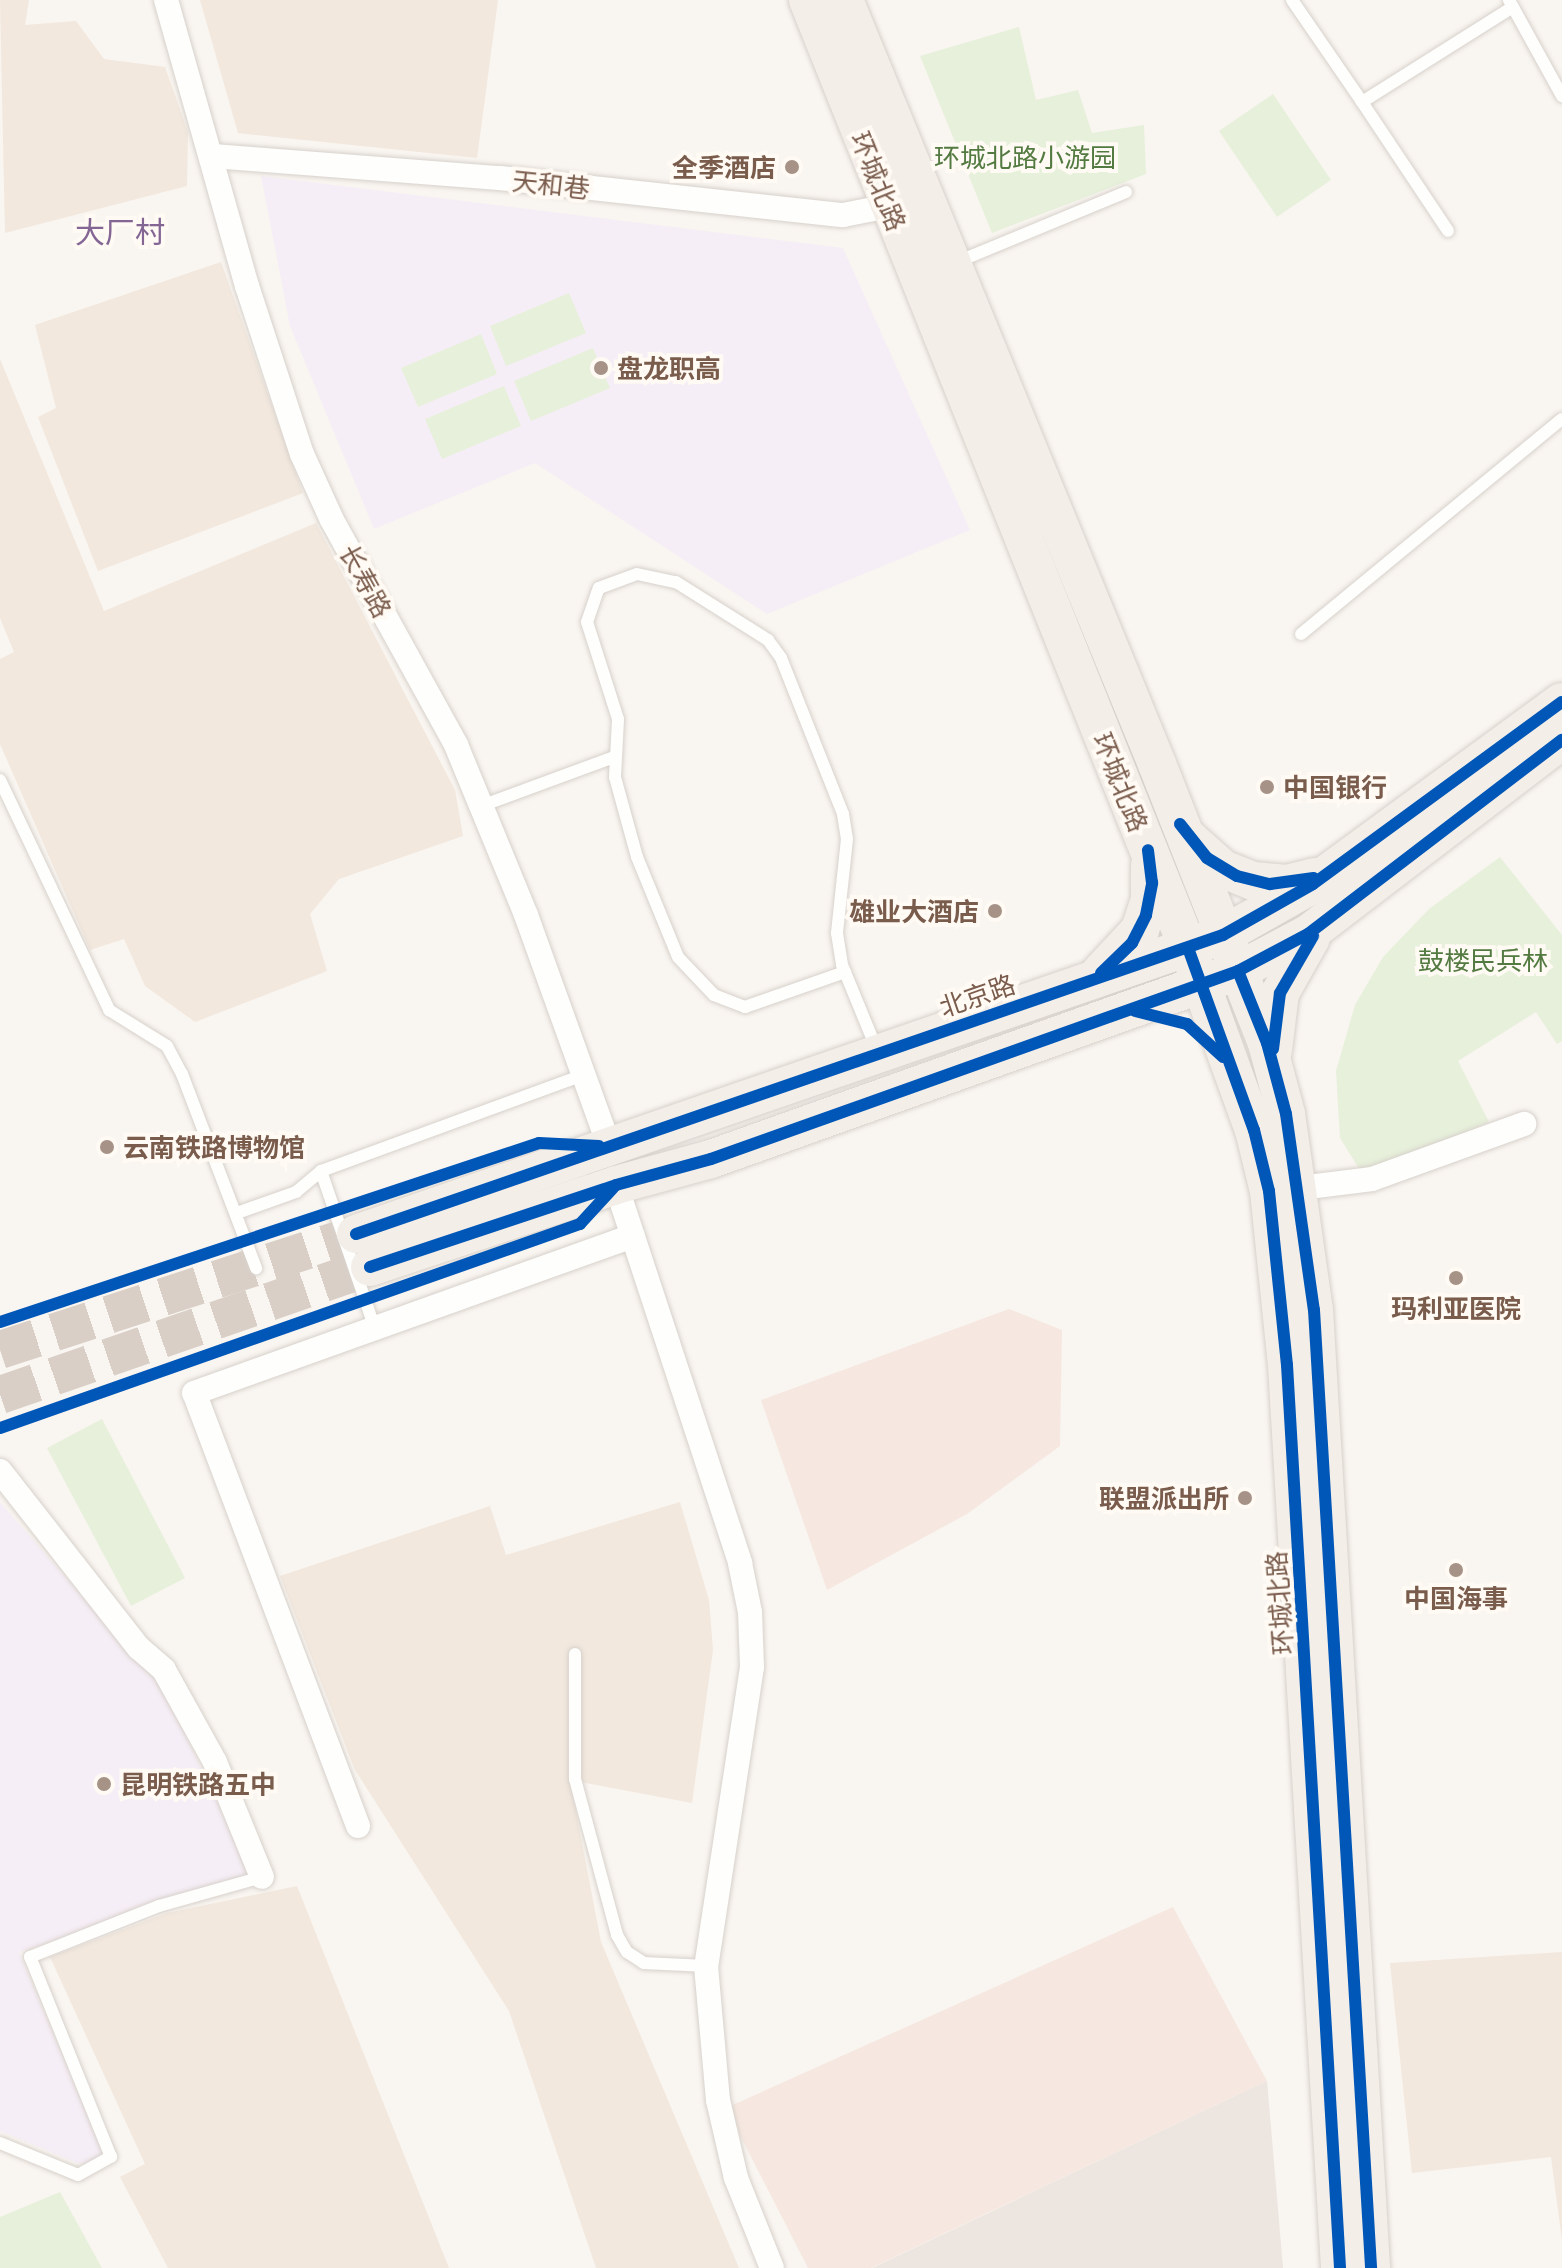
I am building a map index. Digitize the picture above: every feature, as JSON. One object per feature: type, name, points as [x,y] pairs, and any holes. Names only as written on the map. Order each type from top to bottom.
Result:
[{"type":"main road","name":"环城北路","points":[[808,0],[1188,948],[1232,1069],[1269,1191],[1287,1365],[1340,2268]]},
{"type":"main road","name":"环城北路","points":[[844,0],[1180,824],[1277,1081],[1300,1188],[1314,1310],[1371,2268]]},
{"type":"main road","name":"北京路","points":[[1562,702],[1336,869],[1223,935],[609,1146],[363,1250],[711,1159],[1238,971],[1271,956],[1338,912],[1562,740]]},
{"type":"main road","points":[[1180,824],[1207,858],[1253,881],[1287,884],[1336,869]]},
{"type":"main road","points":[[1093,979],[1122,955],[1140,930],[1152,883],[1148,850]]},
{"type":"main road","points":[[1277,1081],[1273,1034],[1286,975],[1307,942],[1338,912]]},
{"type":"main road","points":[[1119,1012],[1154,1012],[1187,1024],[1212,1044],[1232,1069]]},
{"type":"street","name":"长寿路","points":[[166,0],[247,286],[302,454],[332,520],[456,745],[609,1146]]},
{"type":"street","name":"天和巷","points":[[212,156],[500,178],[843,215],[889,206]]},
{"type":"street","points":[[1300,1188],[1372,1179],[1524,1124]]},
{"type":"street","points":[[616,1185],[740,1563],[750,1612],[752,1667],[706,1966],[718,2100],[736,2178],[772,2268]]},
{"type":"street","points":[[358,1826],[194,1393],[374,1326],[633,1236]]},
{"type":"street","points":[[0,1471],[139,1648],[164,1670],[215,1762],[262,1877]]},
{"type":"lane","points":[[1292,0],[1448,231]]},
{"type":"lane","points":[[1362,102],[1511,4],[1562,96]]},
{"type":"lane","points":[[951,265],[1126,192]]},
{"type":"lane","points":[[1301,634],[1562,419]]},
{"type":"lane","points":[[845,972],[745,1007],[714,995],[667,939],[637,857],[614,757],[618,719],[587,622],[599,588],[637,574],[656,574],[768,640],[781,658],[843,814],[847,839],[837,933],[845,972],[879,1053]]},
{"type":"lane","points":[[481,806],[614,757]]},
{"type":"lane","points":[[0,780],[109,1010],[167,1046],[237,1213],[256,1268]]},
{"type":"lane","points":[[237,1213],[296,1192],[321,1171],[584,1075]]},
{"type":"lane","points":[[321,1171],[374,1326]]},
{"type":"lane","points":[[575,1654],[575,1779],[617,1935],[627,1952],[644,1963],[706,1966]]},
{"type":"lane","points":[[0,2143],[78,2175],[111,2157],[30,1957],[159,1906],[262,1877]]},
{"type":"shaded area","points":[[0,0],[29,0],[25,25],[76,21],[104,59],[165,67],[188,132],[187,186],[5,233]]},
{"type":"shaded area","points":[[200,0],[498,0],[477,158],[238,133]]},
{"type":"shaded area","name":"盘龙职高","points":[[261,176],[843,248],[970,530],[767,614],[535,463],[374,529],[290,326]]},
{"type":"shaded area","points":[[221,262],[303,493],[98,571],[38,417],[56,408],[35,325]]},
{"type":"shaded area","points":[[0,359],[104,611],[316,523],[455,790],[463,836],[339,879],[310,914],[327,971],[195,1022],[145,986],[124,939],[90,950],[0,744],[0,659],[14,652],[0,618]]},
{"type":"shaded area","points":[[1009,1309],[1062,1330],[1060,1446],[967,1514],[827,1590],[761,1400]]},
{"type":"shaded area","name":"昆明铁路五中","points":[[0,1502],[164,1690],[253,1878],[19,1952],[108,2164],[77,2163],[0,2131]]},
{"type":"shaded area","points":[[680,1502],[709,1600],[713,1650],[692,1803],[570,1780],[601,1942],[739,2268],[596,2268],[509,2011],[355,1770],[280,1576],[490,1506],[506,1555]]},
{"type":"shaded area","points":[[297,1886],[449,2268],[168,2268],[120,2177],[145,2164],[50,1957],[167,1913]]},
{"type":"shaded area","points":[[1173,1907],[1267,2081],[871,2268],[808,2268],[726,2108]]},
{"type":"shaded area","points":[[1562,1952],[1562,2240],[1551,2157],[1412,2173],[1390,1963]]},
{"type":"shaded area","points":[[1267,2081],[1283,2268],[872,2268]]},
{"type":"green space","name":"环城北路小游园","points":[[1019,27],[1036,100],[1078,90],[1092,133],[1144,125],[1146,174],[992,233],[920,56]]},
{"type":"green space","points":[[1273,94],[1331,180],[1277,217],[1219,131]]},
{"type":"green space","points":[[569,293],[586,333],[506,366],[490,326]]},
{"type":"green space","points":[[481,334],[497,374],[418,407],[401,368]]},
{"type":"green space","points":[[593,348],[610,388],[531,421],[514,381]]},
{"type":"green space","points":[[504,386],[521,426],[442,459],[425,419]]},
{"type":"green space","name":"鼓楼民兵林","points":[[1500,857],[1562,935],[1562,1041],[1557,1044],[1536,1012],[1458,1061],[1489,1122],[1363,1175],[1340,1138],[1336,1071],[1355,1005],[1383,957],[1429,909]]},
{"type":"green space","points":[[102,1419],[185,1578],[131,1606],[47,1448]]},
{"type":"green space","points":[[60,2192],[102,2268],[0,2268],[0,2217]]},
{"type":"tunnel","points":[[0,1350],[356,1234]]},
{"type":"tunnel","points":[[0,1395],[370,1267]]},
{"type":"cycle path","points":[[356,1234],[1223,935],[1313,884],[1562,702]]},
{"type":"cycle path","points":[[370,1267],[616,1185],[711,1159],[1238,971],[1308,934],[1562,740]]},
{"type":"cycle path","points":[[1180,824],[1207,858],[1237,876],[1270,884],[1314,878]]},
{"type":"cycle path","points":[[1101,973],[1132,943],[1146,915],[1152,883],[1148,850]]},
{"type":"cycle path","points":[[1273,1049],[1280,993],[1313,936]]},
{"type":"cycle path","points":[[1188,948],[1254,1130],[1269,1191],[1287,1365],[1340,2268]]},
{"type":"cycle path","points":[[1238,971],[1267,1043],[1286,1114],[1314,1310],[1371,2268]]},
{"type":"cycle path","points":[[1135,1011],[1187,1024],[1223,1057]]},
{"type":"cycle path","points":[[0,1322],[539,1143],[599,1146]]},
{"type":"cycle path","points":[[0,1428],[580,1224],[613,1188]]},
{"type":"place","name":"全季酒店","points":[[792,167]]},
{"type":"place","name":"盘龙职高","points":[[601,368]]},
{"type":"place","name":"中国银行","points":[[1267,787]]},
{"type":"place","name":"雄业大酒店","points":[[995,911]]},
{"type":"place","name":"云南铁路博物馆","points":[[107,1147]]},
{"type":"place","name":"玛利亚医院","points":[[1456,1278]]},
{"type":"place","name":"联盟派出所","points":[[1245,1498]]},
{"type":"place","name":"中国海事","points":[[1456,1570]]},
{"type":"place","name":"昆明铁路五中","points":[[104,1784]]},
{"type":"district","name":"大厂村","points":[[120,231]]}]
